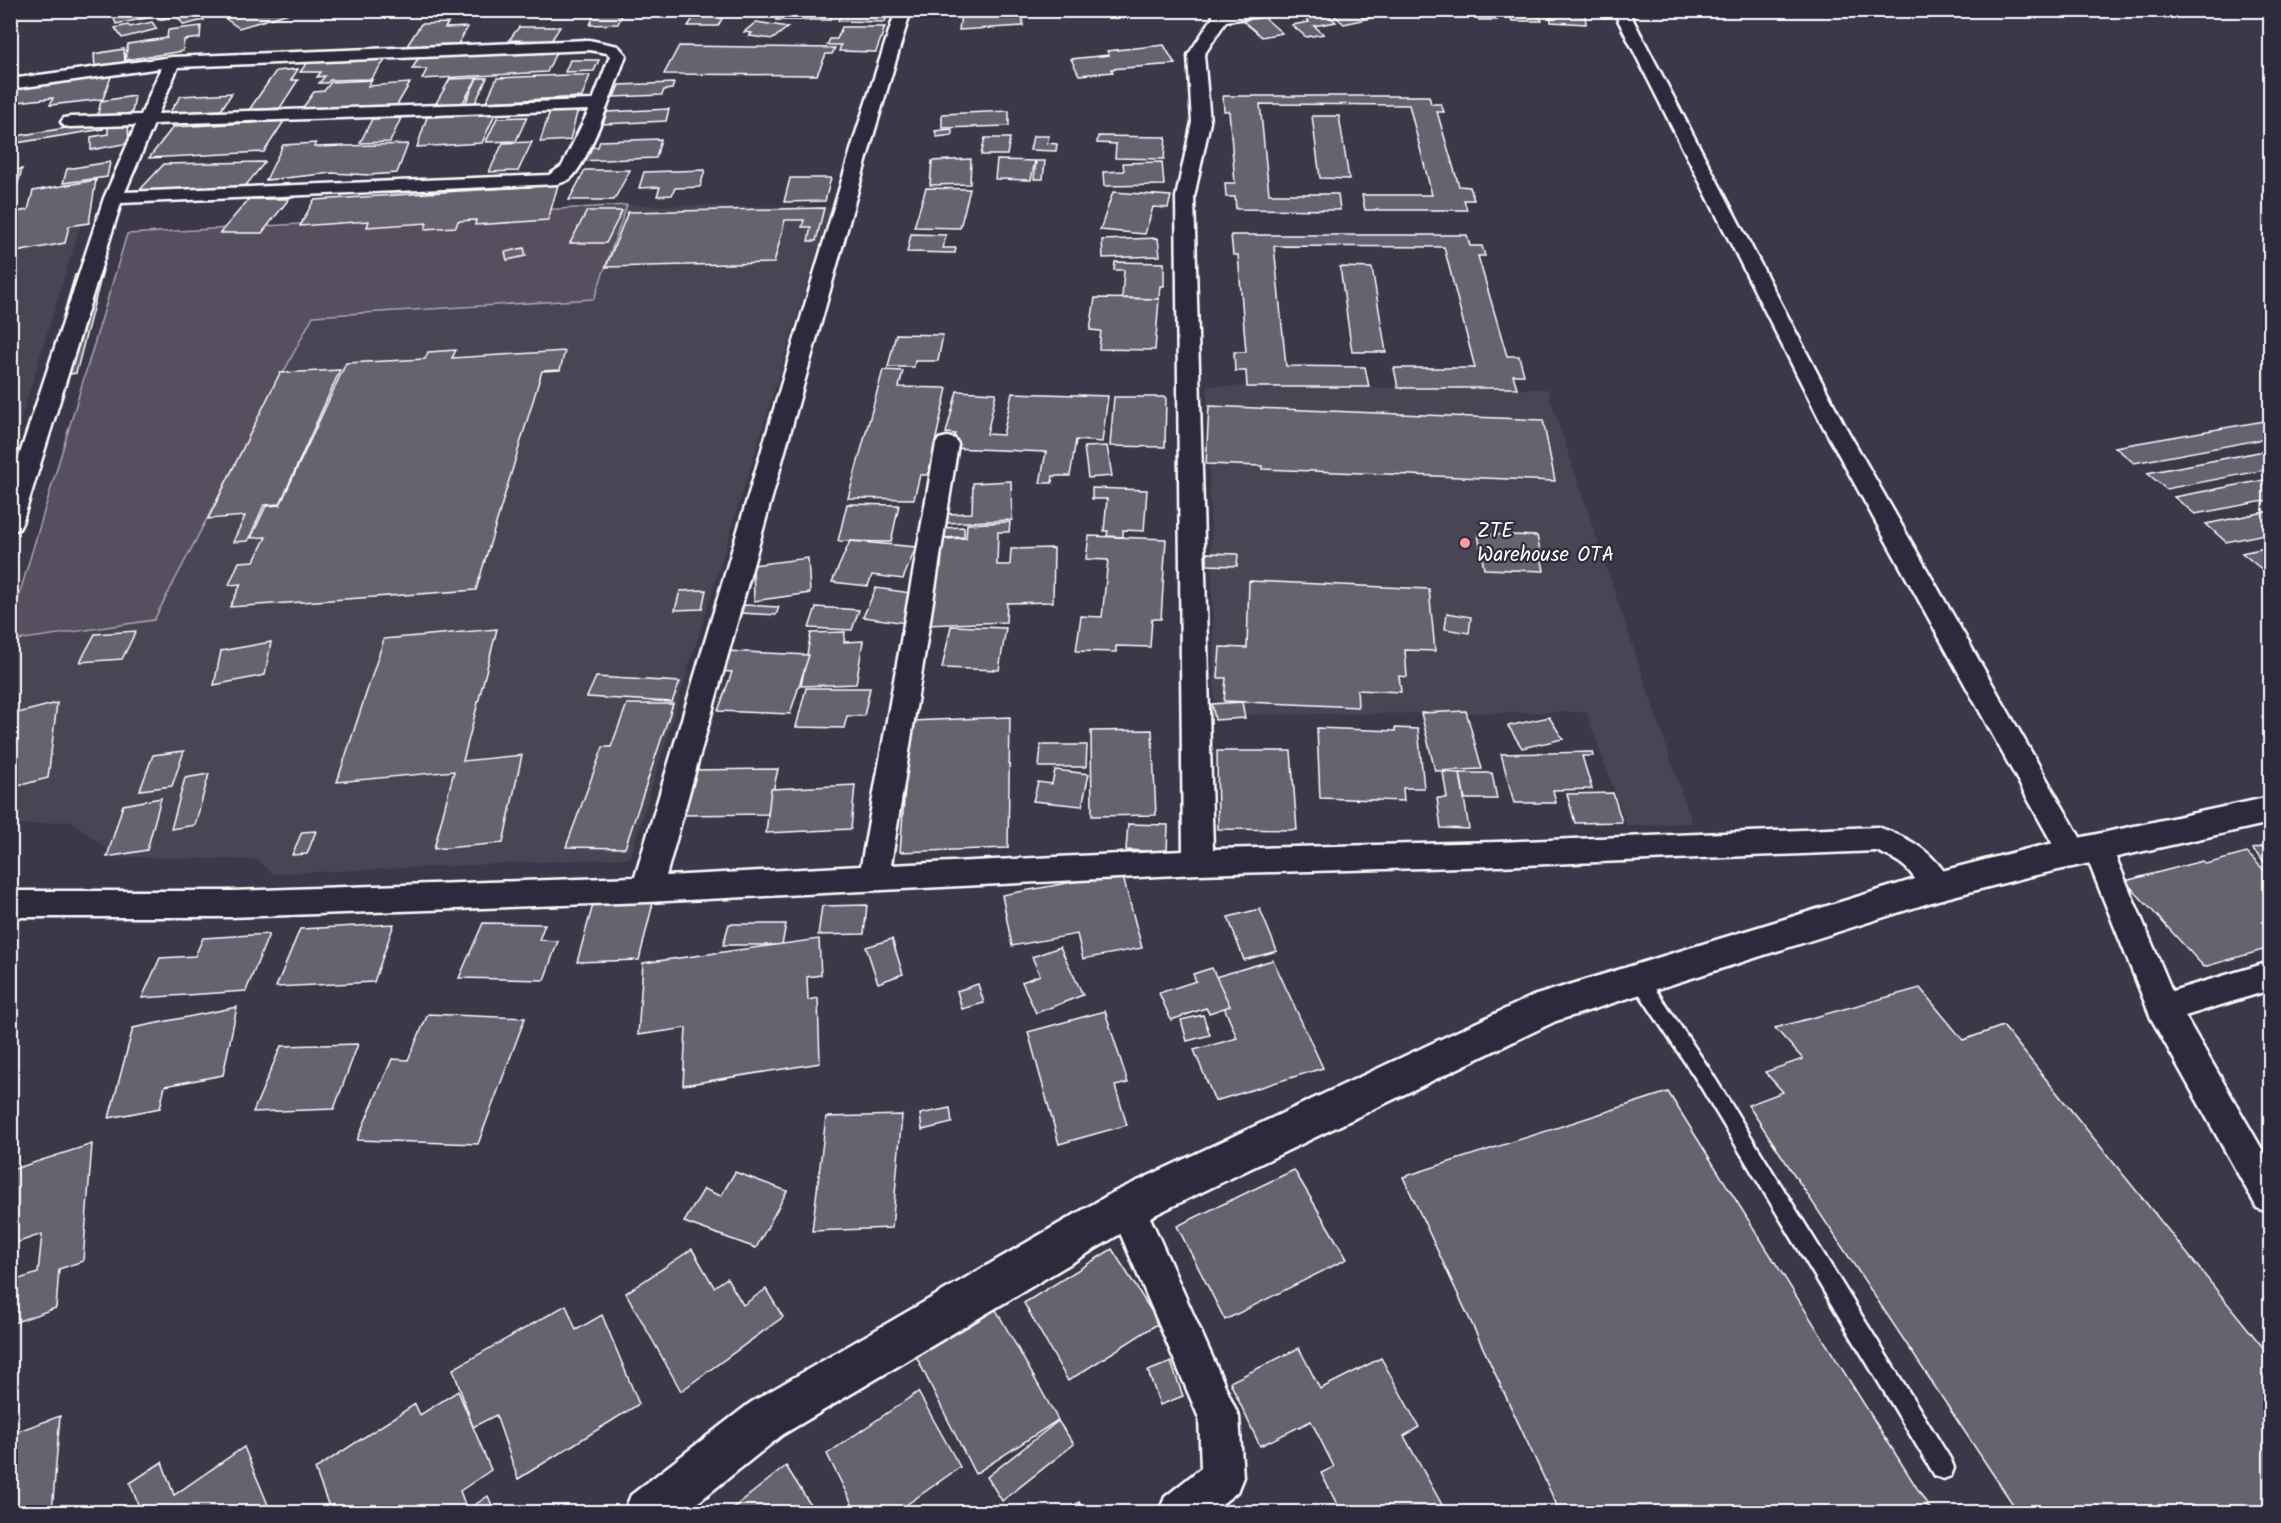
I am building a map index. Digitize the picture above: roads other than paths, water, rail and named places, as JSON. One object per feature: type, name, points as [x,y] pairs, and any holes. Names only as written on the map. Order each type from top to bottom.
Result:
[{"type":"main road","points":[[648,1512],[766,1419],[1126,1207],[1546,1008],[1938,886],[2027,863],[2271,810]]},
{"type":"street","points":[[647,889],[865,133],[904,10]]},
{"type":"street","points":[[1198,862],[1185,197],[1201,122],[1196,55],[1221,14],[1268,10]]},
{"type":"street","points":[[1620,10],[1834,426],[2086,852],[2163,1008],[2271,1196]]},
{"type":"street","points":[[10,84],[172,62],[598,45],[612,49],[618,55],[600,105],[568,171],[559,178],[545,182],[113,198]]},
{"type":"street","points":[[10,523],[113,198],[172,62]]},
{"type":"street","points":[[70,122],[600,105]]},
{"type":"street","points":[[874,878],[947,444]]},
{"type":"street","points":[[10,904],[231,904],[647,889],[1198,862],[1636,849],[1877,839],[1902,848],[1920,860],[1938,886]]},
{"type":"street","points":[[2163,1008],[2271,976]]},
{"type":"street","points":[[1126,1207],[1219,1417],[1222,1477],[1180,1512]]},
{"type":"lane","points":[[1639,979],[1702,1073],[1943,1468]]},
{"type":"place","name":"ZTE Warehouse OTA","points":[[1465,543]]}]
